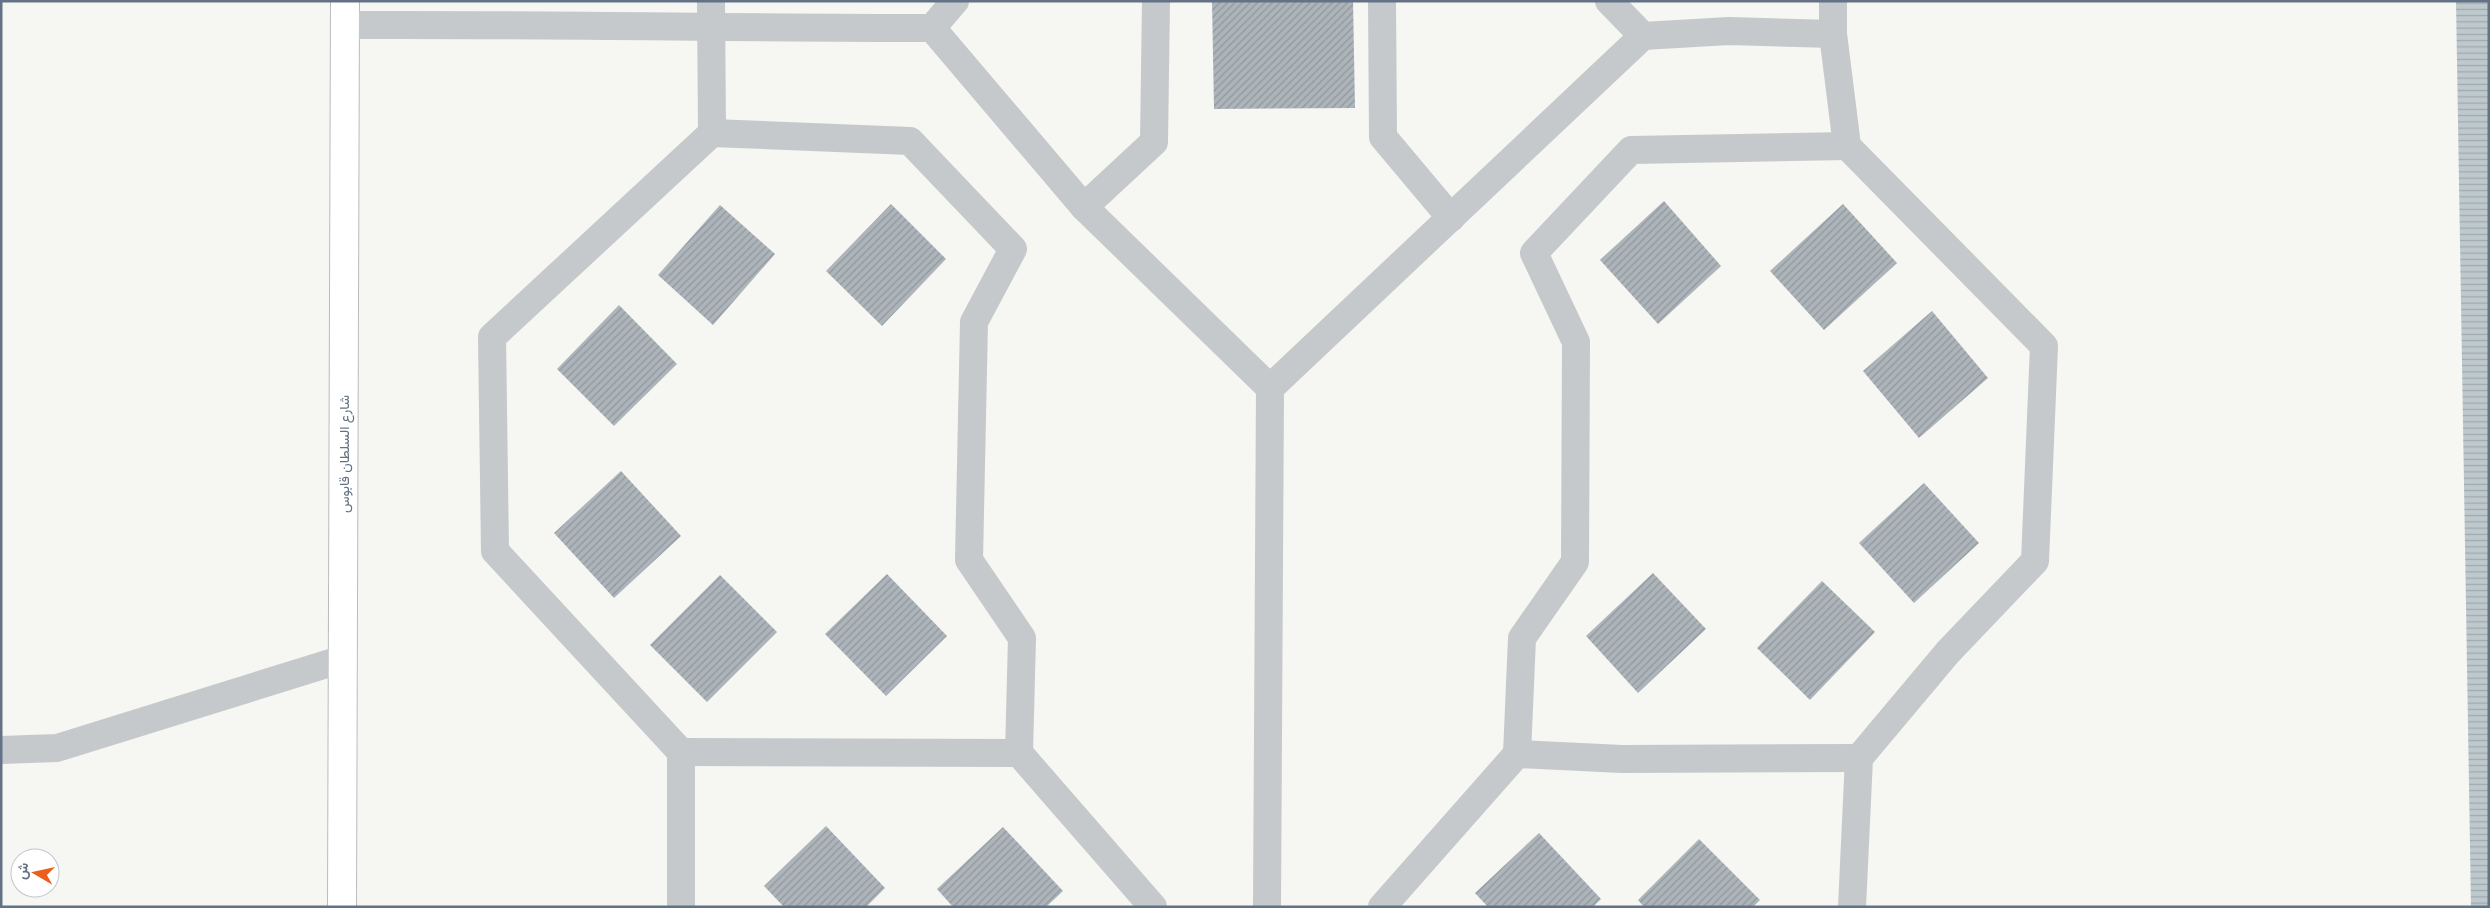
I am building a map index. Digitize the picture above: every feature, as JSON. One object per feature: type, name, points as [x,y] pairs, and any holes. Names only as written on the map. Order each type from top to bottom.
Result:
[{"type":"main road","name":"شارع السلطان قابوس","points":[[342,907],[345,13]]},
{"type":"street","points":[[932,28],[954,1]]},
{"type":"street","points":[[1084,207],[1154,142],[1156,1]]},
{"type":"street","points":[[1382,1],[1383,137],[1451,218]]},
{"type":"street","points":[[1609,1],[1643,36]]},
{"type":"street","points":[[1833,1],[1833,34],[1847,146],[2044,346],[2035,561],[1948,652],[1859,758],[1852,907]]},
{"type":"street","points":[[345,13],[564,24],[711,14],[932,28],[1084,207],[1270,388],[1267,907]]},
{"type":"street","points":[[711,14],[712,133]]},
{"type":"street","points":[[1270,388],[1643,36],[1729,31],[1833,34]]},
{"type":"street","points":[[681,907],[681,752],[495,551],[492,337],[712,133],[910,140],[1013,249],[974,322],[969,560],[1022,638],[1019,753],[1153,907]]},
{"type":"street","points":[[1382,907],[1517,754],[1522,638],[1576,562],[1576,342],[1534,253],[1631,150],[1847,146]]},
{"type":"street","points":[[1,750],[57,748],[343,659]]},
{"type":"street","points":[[681,752],[1019,753]]},
{"type":"street","points":[[1517,754],[1622,759],[1859,758]]},
{"type":"shaded area","points":[[2456,1],[2489,1],[2489,907],[2471,907]]},
{"type":"building","points":[[1212,1],[1353,1],[1355,108],[1214,109]]},
{"type":"building","points":[[1664,201],[1721,266],[1658,324],[1600,260]]},
{"type":"building","points":[[891,204],[946,259],[882,326],[826,271]]},
{"type":"building","points":[[1843,204],[1897,263],[1824,330],[1770,271]]},
{"type":"building","points":[[720,205],[775,254],[713,325],[658,275]]},
{"type":"building","points":[[619,305],[677,364],[614,426],[557,369]]},
{"type":"building","points":[[1932,311],[1988,378],[1919,438],[1863,371]]},
{"type":"building","points":[[621,471],[681,536],[614,598],[554,533]]},
{"type":"building","points":[[1924,483],[1979,543],[1914,603],[1859,543]]},
{"type":"building","points":[[1653,573],[1706,629],[1638,693],[1586,636]]},
{"type":"building","points":[[887,574],[947,636],[886,696],[825,634]]},
{"type":"building","points":[[720,575],[777,632],[707,702],[650,645]]},
{"type":"building","points":[[1822,581],[1875,632],[1810,700],[1757,648]]},
{"type":"building","points":[[826,826],[885,888],[866,907],[784,907],[764,886]]},
{"type":"building","points":[[1003,827],[1063,891],[1046,907],[953,907],[937,889]]},
{"type":"building","points":[[1539,833],[1601,899],[1593,907],[1488,907],[1475,893]]},
{"type":"building","points":[[1699,839],[1760,900],[1753,907],[1644,907],[1638,900]]}]
